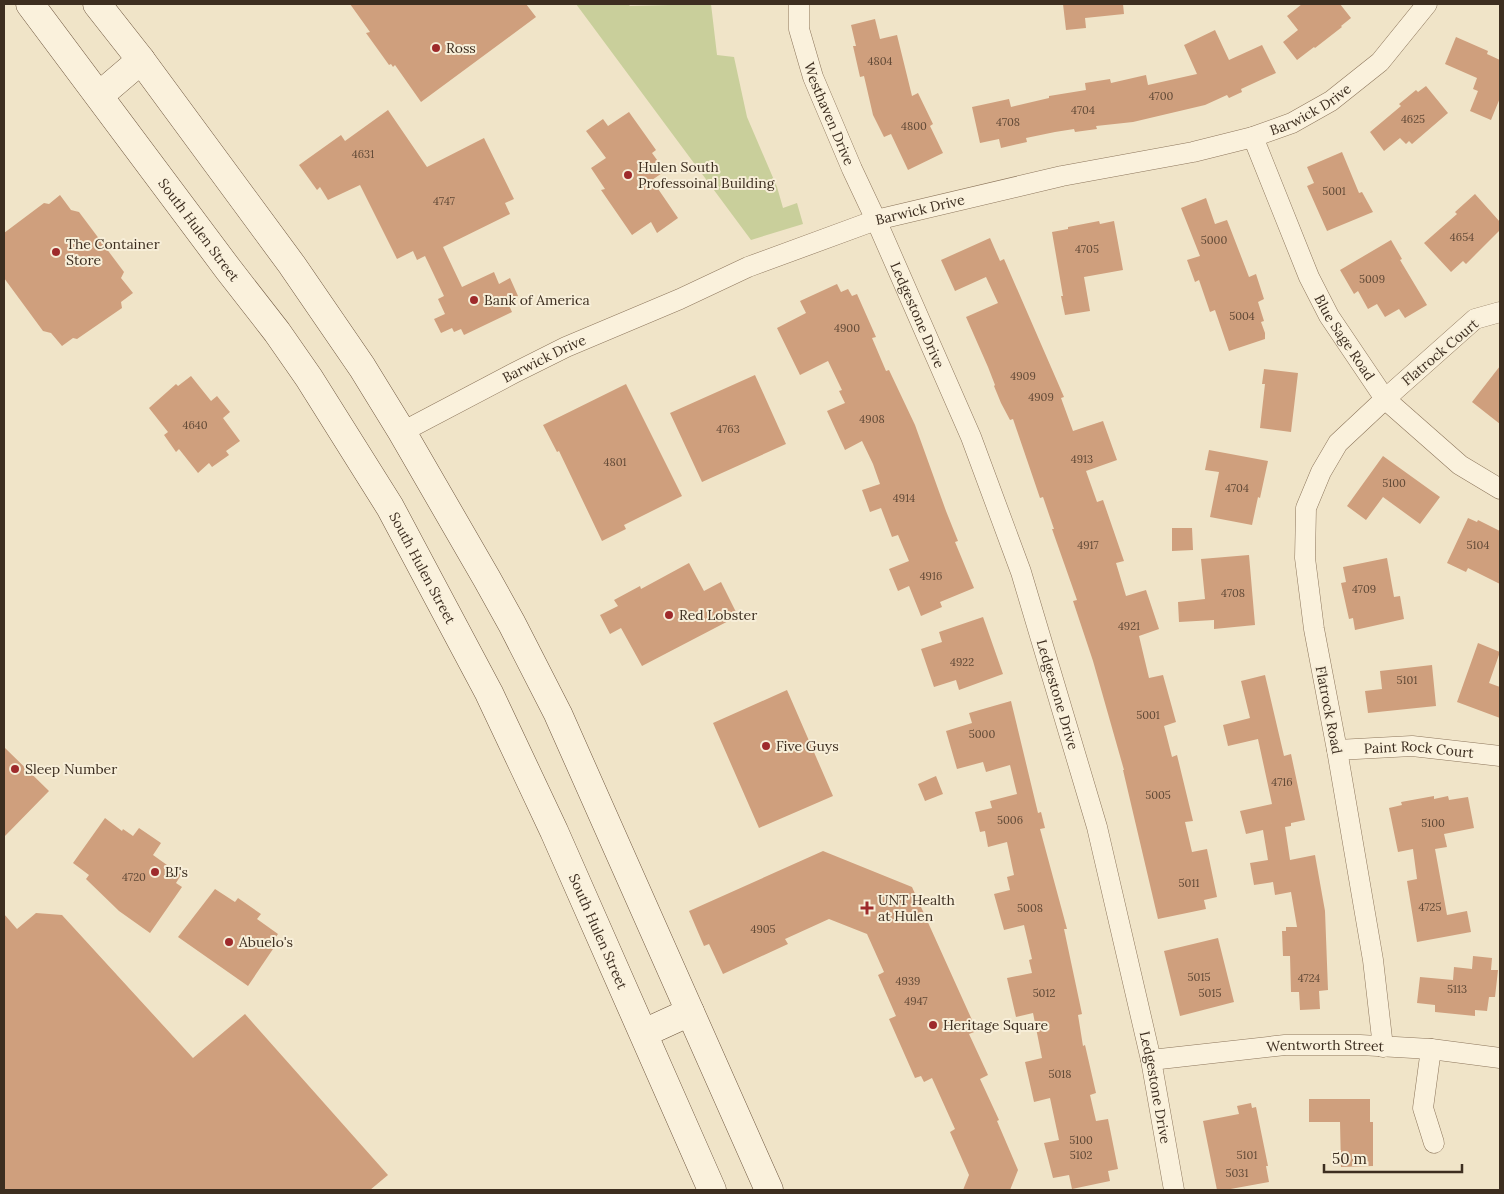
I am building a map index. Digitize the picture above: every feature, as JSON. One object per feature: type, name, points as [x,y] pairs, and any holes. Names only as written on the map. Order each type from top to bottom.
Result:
[{"type":"main road","name":"South Hulen Street","points":[[30,4],[277,332],[390,507],[493,702],[554,830],[712,1190]]},
{"type":"main road","points":[[97,4],[142,60],[292,265],[362,367],[402,432],[508,617],[558,714],[769,1190]]},
{"type":"main road","points":[[100,96],[142,60]]},
{"type":"main road","points":[[644,1033],[690,1012]]},
{"type":"street","name":"Westhaven Drive","points":[[799,4],[799,29],[813,77],[876,220]]},
{"type":"street","name":"Barwick Drive","points":[[402,432],[566,347],[680,299],[748,267],[876,220],[1062,176],[1193,152],[1253,137],[1292,123],[1331,101],[1380,62],[1427,4]]},
{"type":"street","name":"Blue Sage Road","points":[[1253,137],[1309,278],[1329,316],[1385,399],[1460,465],[1500,489]]},
{"type":"street","name":"Ledgestone Drive","points":[[876,220],[971,437],[1021,572],[1097,828],[1151,1060],[1174,1190]]},
{"type":"street","name":"Flatrock Court","points":[[1385,399],[1475,319],[1500,312]]},
{"type":"street","name":"Flatrock Road","points":[[1383,1047],[1373,960],[1314,629],[1305,558],[1306,508],[1321,472],[1338,443],[1385,399]]},
{"type":"street","name":"Paint Rock Court","points":[[1337,750],[1412,746],[1500,756]]},
{"type":"street","name":"Wentworth Street","points":[[1151,1060],[1285,1045],[1360,1045],[1431,1050],[1500,1058]]},
{"type":"street","points":[[1431,1050],[1423,1108],[1434,1144]]},
{"type":"green space","points":[[576,4],[628,4],[630,6],[711,4],[717,55],[734,57],[747,117],[777,187],[783,208],[797,203],[803,224],[751,240]]},
{"type":"building","name":"Ross","points":[[350,4],[526,4],[536,17],[421,102],[395,65],[393,67],[391,64],[389,65],[366,33],[370,32]]},
{"type":"building","points":[[1063,4],[1123,4],[1124,14],[1085,18],[1086,28],[1066,30]]},
{"type":"building","points":[[1302,4],[1340,4],[1351,18],[1315,48],[1297,60],[1283,42],[1298,30],[1287,16]]},
{"type":"building","points":[[875,19],[880,39],[897,35],[912,96],[918,93],[933,124],[930,126],[943,153],[908,170],[891,134],[884,137],[873,115],[864,76],[860,77],[853,46],[856,46],[851,25]]},
{"type":"building","points":[[1215,30],[1229,60],[1262,45],[1276,73],[1241,89],[1242,92],[1229,98],[1227,95],[1205,105],[1133,122],[1096,126],[1097,129],[1075,132],[1074,129],[1026,138],[1027,142],[1001,148],[999,139],[980,143],[972,107],[1009,99],[1011,107],[1049,98],[1049,96],[1086,90],[1085,83],[1110,79],[1111,83],[1146,75],[1148,85],[1197,74],[1184,45]]},
{"type":"building","points":[[1456,37],[1488,51],[1487,54],[1500,60],[1500,98],[1491,120],[1470,111],[1478,91],[1473,89],[1477,78],[1445,64]]},
{"type":"building","points":[[1426,86],[1448,113],[1412,144],[1409,141],[1406,144],[1400,138],[1384,151],[1370,132],[1401,106],[1399,104],[1416,90],[1418,92]]},
{"type":"building","points":[[388,110],[427,167],[484,138],[514,199],[505,203],[510,214],[443,247],[462,287],[494,272],[499,284],[510,278],[518,296],[507,301],[512,312],[464,335],[461,329],[454,332],[452,328],[441,333],[434,319],[445,314],[438,299],[444,296],[425,256],[417,260],[413,251],[397,259],[360,185],[328,200],[320,187],[317,190],[299,165],[341,135],[345,141]]},
{"type":"building","name":"Hulen South Professoinal Building","points":[[629,112],[656,150],[652,153],[665,171],[652,180],[678,218],[657,233],[651,222],[632,235],[601,190],[605,189],[591,168],[606,158],[586,131],[603,119],[608,126]]},
{"type":"building","points":[[1342,152],[1359,193],[1362,192],[1373,212],[1327,231],[1307,186],[1314,183],[1307,167]]},
{"type":"building","points":[[1475,194],[1500,222],[1500,230],[1466,264],[1463,261],[1451,272],[1424,243],[1457,214],[1455,212]]},
{"type":"building","name":"The Container Store","points":[[60,195],[71,210],[79,212],[124,272],[121,278],[133,293],[121,302],[122,308],[77,339],[73,338],[62,346],[51,333],[43,331],[4,278],[4,233],[44,203],[49,204]]},
{"type":"building","points":[[1206,198],[1215,224],[1227,220],[1249,277],[1256,274],[1264,299],[1258,302],[1264,321],[1261,322],[1265,339],[1229,351],[1215,310],[1210,312],[1199,280],[1195,282],[1187,260],[1200,256],[1181,208]]},
{"type":"building","points":[[1099,221],[1100,224],[1114,221],[1123,270],[1084,277],[1090,311],[1065,315],[1052,232]]},
{"type":"building","points":[[990,238],[1000,261],[1004,259],[1064,397],[1061,398],[1073,431],[1103,421],[1117,460],[1086,471],[1097,502],[1103,500],[1124,561],[1116,563],[1126,596],[1146,590],[1159,629],[1139,636],[1149,678],[1163,675],[1176,722],[1164,726],[1172,757],[1177,755],[1193,821],[1185,822],[1192,852],[1207,849],[1217,897],[1204,900],[1206,909],[1158,919],[1124,770],[1093,661],[1073,601],[1077,600],[1043,497],[1040,498],[1013,419],[1010,420],[1001,403],[988,367],[966,317],[998,303],[986,277],[955,291],[941,260]]},
{"type":"building","points":[[1391,240],[1402,259],[1400,260],[1427,305],[1405,318],[1399,309],[1385,317],[1377,304],[1368,309],[1358,291],[1354,294],[1340,270]]},
{"type":"building","points":[[837,284],[841,292],[848,289],[852,296],[857,294],[876,337],[872,338],[886,371],[889,370],[915,425],[958,541],[955,542],[974,588],[940,602],[942,607],[921,616],[909,586],[898,591],[889,569],[909,561],[898,535],[892,537],[881,508],[870,512],[862,490],[880,484],[873,464],[862,441],[845,450],[827,411],[845,403],[839,391],[842,390],[828,361],[800,375],[777,328],[806,313],[800,301]]},
{"type":"building","points":[[1500,366],[1500,424],[1472,402]]},
{"type":"building","points":[[1264,369],[1298,373],[1291,432],[1260,428],[1265,384],[1262,384]]},
{"type":"building","points":[[755,375],[786,444],[702,482],[670,413]]},
{"type":"building","points":[[191,376],[211,401],[217,396],[230,412],[223,418],[240,441],[226,451],[229,455],[212,467],[209,463],[198,473],[179,449],[176,452],[164,435],[168,432],[149,408],[176,384],[178,386]]},
{"type":"building","points":[[626,384],[682,496],[624,525],[626,529],[602,541],[559,451],[557,452],[543,425]]},
{"type":"building","points":[[1209,450],[1268,461],[1252,525],[1210,517],[1219,472],[1205,470]]},
{"type":"building","points":[[1383,456],[1440,497],[1420,524],[1383,497],[1366,520],[1347,506]]},
{"type":"building","points":[[1468,518],[1477,522],[1478,520],[1500,531],[1500,584],[1468,568],[1466,572],[1447,563]]},
{"type":"building","points":[[1172,528],[1192,528],[1193,550],[1172,551]]},
{"type":"building","points":[[1249,555],[1255,625],[1214,629],[1214,620],[1179,622],[1178,602],[1205,599],[1201,559]]},
{"type":"building","points":[[1387,558],[1394,597],[1400,596],[1404,619],[1355,630],[1353,618],[1349,619],[1341,583],[1346,582],[1343,567]]},
{"type":"building","name":"Red Lobster","points":[[689,563],[704,591],[721,582],[738,616],[642,666],[621,628],[610,634],[600,615],[618,606],[614,600],[640,586],[641,589]]},
{"type":"building","points":[[983,617],[1003,674],[959,690],[956,680],[934,687],[921,649],[942,642],[939,632]]},
{"type":"building","points":[[1478,643],[1500,652],[1489,683],[1500,687],[1500,718],[1457,702]]},
{"type":"building","points":[[1432,665],[1436,706],[1368,713],[1365,691],[1382,689],[1380,671]]},
{"type":"building","points":[[1265,675],[1284,756],[1291,754],[1305,820],[1291,823],[1291,826],[1285,827],[1290,860],[1315,855],[1325,911],[1328,990],[1319,991],[1320,1009],[1300,1010],[1299,992],[1291,992],[1290,956],[1283,956],[1282,931],[1286,931],[1286,927],[1297,927],[1291,892],[1275,895],[1273,882],[1254,885],[1250,863],[1268,860],[1263,830],[1246,834],[1240,811],[1272,804],[1258,739],[1228,746],[1223,725],[1250,718],[1241,681]]},
{"type":"building","points":[[787,690],[833,796],[759,828],[713,723]]},
{"type":"building","points":[[1011,701],[1038,813],[1041,812],[1045,828],[1040,829],[1067,929],[1064,929],[1082,1014],[1078,1015],[1083,1046],[1085,1045],[1096,1093],[1090,1095],[1096,1121],[1108,1119],[1118,1169],[1108,1171],[1110,1181],[1072,1189],[1069,1175],[1053,1178],[1044,1143],[1059,1140],[1050,1098],[1034,1102],[1025,1062],[1042,1058],[1033,1013],[1016,1017],[1007,978],[1032,973],[1029,960],[1032,959],[1024,925],[1004,930],[994,894],[1010,890],[1007,877],[1014,875],[1007,842],[988,847],[985,831],[980,832],[975,812],[992,808],[990,801],[1017,794],[1010,765],[986,772],[983,762],[957,769],[946,731],[972,723],[969,713]]},
{"type":"building","name":"Sleep Number","points":[[4,747],[49,791],[4,837]]},
{"type":"building","points":[[936,776],[943,794],[925,801],[918,784]]},
{"type":"building","points":[[1434,796],[1434,799],[1448,796],[1449,800],[1468,797],[1474,828],[1444,834],[1447,847],[1435,849],[1447,915],[1467,911],[1471,932],[1417,942],[1407,881],[1417,879],[1413,849],[1398,852],[1389,808],[1402,805],[1401,802]]},
{"type":"building","points":[[105,818],[122,831],[123,829],[133,836],[139,828],[161,843],[153,855],[181,875],[176,883],[182,887],[150,933],[119,911],[86,879],[89,875],[73,863]]},
{"type":"building","name":"Heritage Square","points":[[823,851],[912,887],[977,1031],[969,1034],[988,1075],[980,1079],[999,1120],[997,1121],[1018,1170],[1010,1190],[963,1190],[969,1175],[950,1132],[955,1129],[932,1078],[924,1082],[921,1076],[915,1078],[889,1019],[896,1016],[878,975],[884,972],[867,934],[829,919],[785,939],[788,944],[723,974],[709,944],[704,946],[689,911]]},
{"type":"building","points":[[215,889],[235,902],[238,898],[261,914],[257,919],[278,934],[269,946],[273,949],[248,986],[178,937]]},
{"type":"building","points":[[36,913],[62,915],[193,1058],[245,1014],[388,1175],[370,1190],[4,1190],[4,914],[17,929]]},
{"type":"building","points":[[1218,938],[1234,1002],[1180,1016],[1164,951]]},
{"type":"building","points":[[1473,956],[1492,958],[1491,970],[1498,970],[1495,997],[1489,997],[1487,1011],[1475,1010],[1475,1016],[1435,1012],[1435,1005],[1417,1003],[1420,977],[1453,980],[1454,967],[1472,969]]},
{"type":"building","points":[[1309,1099],[1370,1099],[1370,1122],[1373,1122],[1373,1166],[1341,1167],[1340,1122],[1309,1122]]},
{"type":"building","points":[[1251,1103],[1252,1108],[1256,1107],[1268,1166],[1266,1166],[1269,1182],[1217,1190],[1203,1121],[1239,1114],[1237,1106]]},
{"type":"place","name":"Ross","points":[[436,48]]},
{"type":"place","name":"Hulen South Professoinal Building","points":[[628,175]]},
{"type":"place","name":"The Container Store","points":[[56,252]]},
{"type":"place","name":"Bank of America","points":[[474,300]]},
{"type":"place","name":"Red Lobster","points":[[669,615]]},
{"type":"place","name":"Five Guys","points":[[766,746]]},
{"type":"place","name":"Sleep Number","points":[[15,769]]},
{"type":"place","name":"BJ's","points":[[155,872]]},
{"type":"place","name":"UNT Health at Hulen","points":[[867,908]]},
{"type":"place","name":"Abuelo's","points":[[229,942]]},
{"type":"place","name":"Heritage Square","points":[[933,1025]]}]
